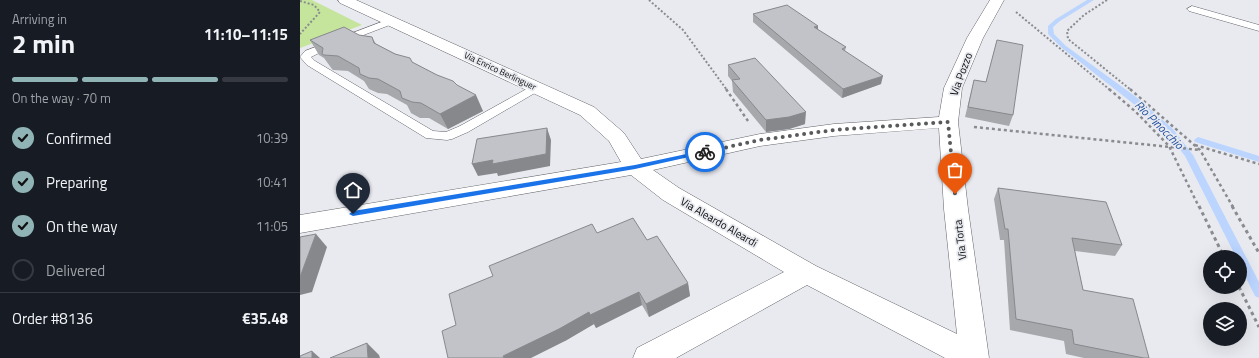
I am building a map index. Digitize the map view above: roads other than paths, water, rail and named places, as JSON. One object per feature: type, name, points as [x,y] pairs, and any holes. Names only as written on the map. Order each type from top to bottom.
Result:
[{"type":"street","name":"Via Enrico Berlinguer","points":[[345,0],[587,111],[617,137],[635,167]]},
{"type":"street","name":"Via Pozzo","points":[[948,122],[953,88],[975,38],[996,4]]},
{"type":"street","points":[[300,224],[635,167],[760,140],[834,130],[948,122]]},
{"type":"street","name":"Via Torta","points":[[948,122],[956,209],[974,358]]},
{"type":"street","name":"Via Aleardo Aleardi","points":[[635,167],[671,194],[807,273],[974,358]]},
{"type":"street","points":[[648,358],[807,273]]},
{"type":"lane","points":[[1192,9],[1259,28]]},
{"type":"lane","points":[[392,22],[323,47],[305,56],[311,63],[430,135],[447,136],[464,129],[536,88]]},
{"type":"waterway","name":"Rio Pinocchio","points":[[1091,0],[1058,20],[1050,27],[1051,34],[1064,47],[1133,99],[1170,131],[1189,155],[1259,293]]},
{"type":"waterway","points":[[1198,140],[1259,159]]}]
